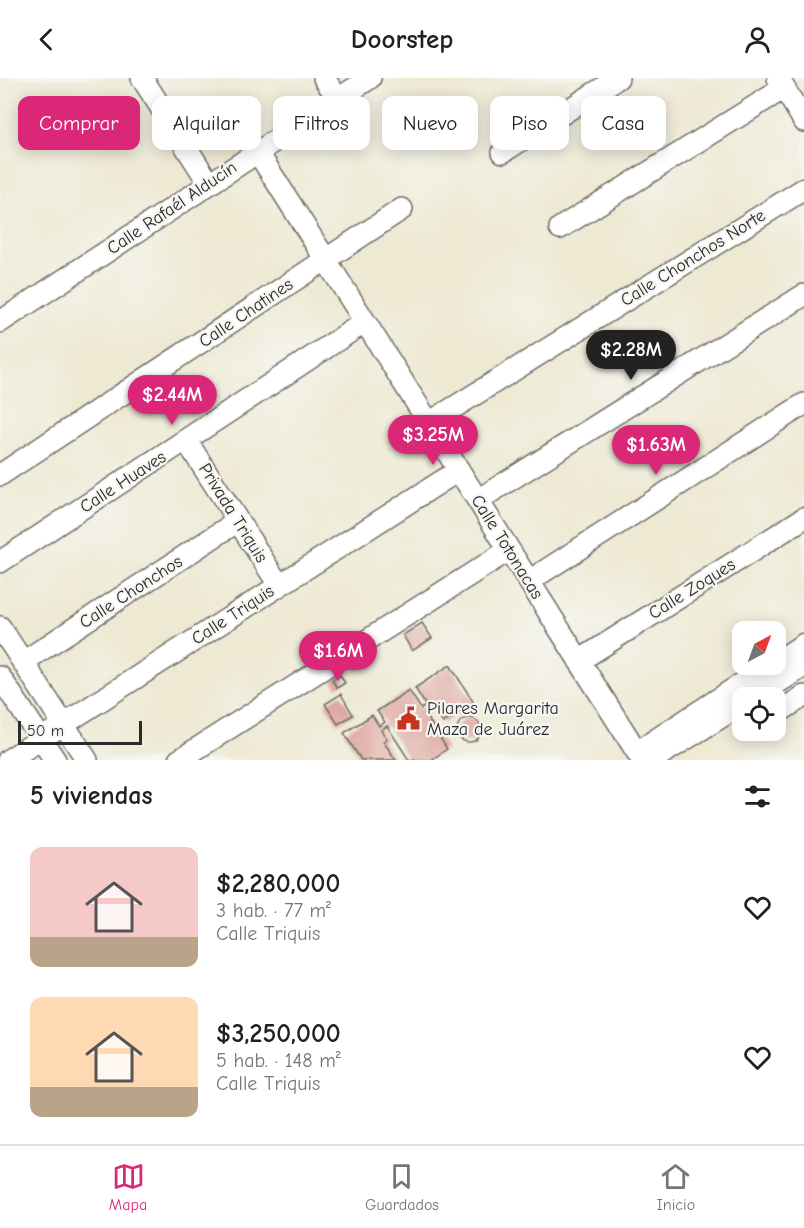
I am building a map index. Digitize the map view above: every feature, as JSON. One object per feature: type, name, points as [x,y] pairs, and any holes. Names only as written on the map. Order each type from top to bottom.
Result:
[{"type":"street","points":[[142,78],[209,183]]},
{"type":"street","points":[[324,78],[336,96]]},
{"type":"street","name":"Calle Rafaél Alducín","points":[[343,96],[370,78]]},
{"type":"street","points":[[503,152],[618,78]]},
{"type":"street","points":[[560,228],[781,83],[804,121]]},
{"type":"street","name":"Calle Rafaél Alducín","points":[[1,319],[273,141]]},
{"type":"street","name":"Calle Totonacas","points":[[257,151],[579,661],[643,757]]},
{"type":"street","name":"Calle Chonchos Norte","points":[[429,423],[804,189]]},
{"type":"street","name":"Calle Chatines","points":[[0,476],[402,209]]},
{"type":"street","points":[[478,500],[804,295]]},
{"type":"street","name":"Calle Huaves","points":[[0,562],[365,322]]},
{"type":"street","points":[[529,581],[804,404]]},
{"type":"street","name":"Privada Triquis","points":[[186,440],[279,585]]},
{"type":"street","name":"Calle Triquis","points":[[8,760],[459,470]]},
{"type":"street","name":"Calle Zoques","points":[[579,661],[804,518]]},
{"type":"street","name":"Calle Chonchos","points":[[24,662],[238,521]]},
{"type":"street","points":[[179,760],[509,550]]},
{"type":"street","points":[[0,627],[87,760]]},
{"type":"street","points":[[786,656],[804,644]]},
{"type":"street","points":[[771,687],[804,666]]},
{"type":"street","points":[[643,757],[757,675]]},
{"type":"street","points":[[0,677],[55,760]]},
{"type":"street","points":[[786,708],[804,696]]},
{"type":"street","points":[[643,757],[732,709]]},
{"type":"building","points":[[422,623],[432,638],[412,651],[403,635]]},
{"type":"building","points":[[450,665],[474,703],[443,723],[434,709],[425,714],[447,749],[431,760],[409,760],[387,726],[381,730],[387,739],[383,741],[396,760],[361,760],[344,733],[372,715],[379,726],[385,722],[377,711],[409,690],[421,709],[426,706],[415,688]]},
{"type":"building","points":[[340,675],[345,683],[337,688],[332,680]]},
{"type":"building","points":[[341,694],[353,715],[338,724],[325,704]]},
{"type":"building","points":[[469,718],[478,721],[481,730],[478,739],[469,742],[460,739],[457,730],[460,721]]},
{"type":"place","name":"Pilares Margarita Maza de Juárez","points":[[409,718]]}]
